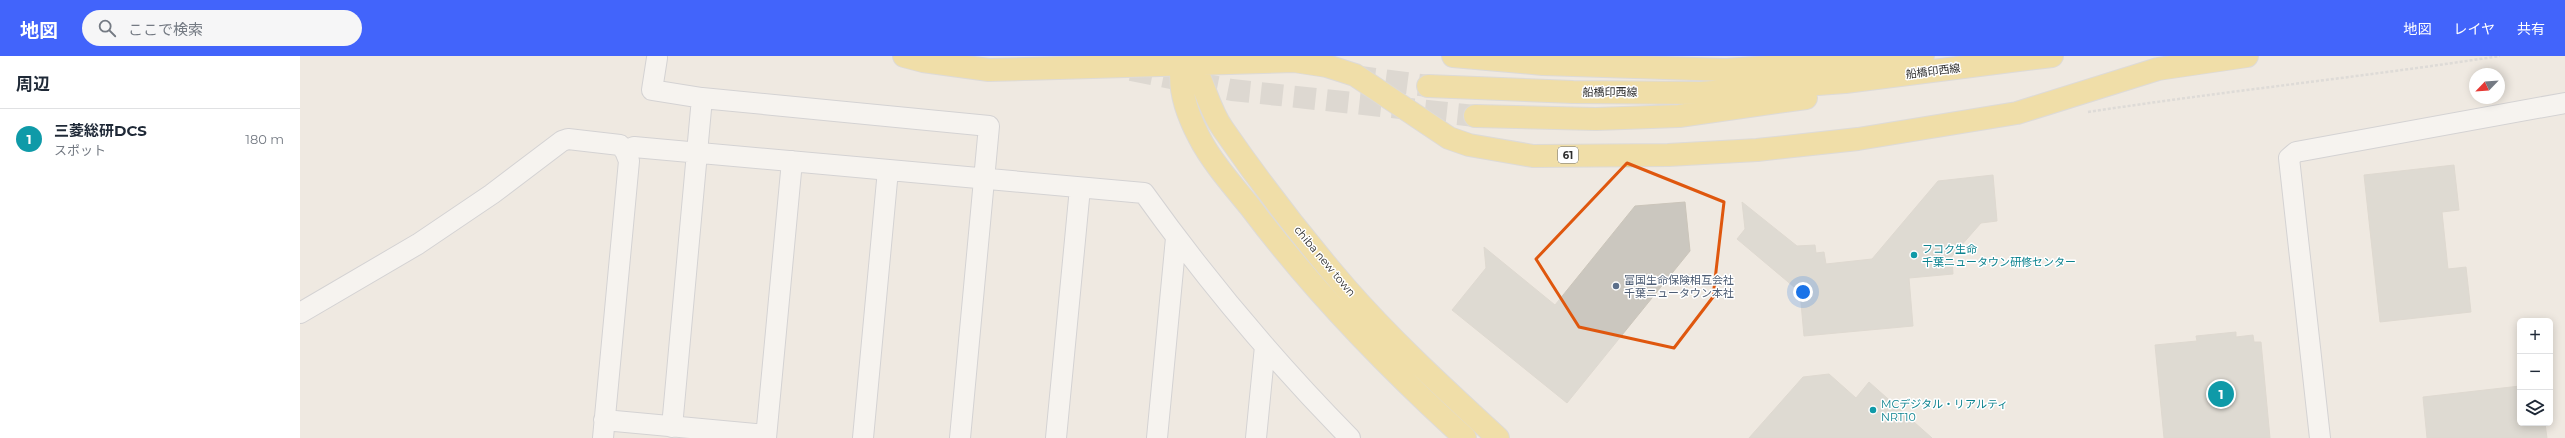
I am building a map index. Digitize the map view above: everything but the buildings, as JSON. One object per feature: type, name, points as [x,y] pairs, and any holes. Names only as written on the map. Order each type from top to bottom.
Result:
[{"type":"main road","name":"61","points":[[904,56],[923,61],[990,70],[1187,61],[1294,61],[1327,66],[1361,78],[1449,138],[1498,150],[1533,156],[1660,155],[1757,150],[1858,139],[2017,113],[2158,69],[2247,56]]},
{"type":"main road","points":[[1453,56],[1543,64],[1726,70],[1825,60],[1923,56]]},
{"type":"main road","points":[[1995,56],[2026,59],[2052,56]]},
{"type":"main road","name":"船橋印西線","points":[[1428,86],[1573,92],[1700,93],[1845,82],[2026,59]]},
{"type":"main road","name":"船橋印西線","points":[[1475,116],[1588,119],[1679,116],[1967,76],[2026,59]]},
{"type":"main road","points":[[1187,61],[1184,102],[1199,138],[1282,250],[1348,324],[1408,386],[1465,438]]},
{"type":"main road","name":"chiba new town","points":[[1187,61],[1222,127],[1283,211],[1345,288],[1393,339],[1498,438]]},
{"type":"street","points":[[657,58],[652,90],[702,98],[990,126],[960,438]]},
{"type":"street","points":[[672,426],[702,98]]},
{"type":"street","points":[[2320,438],[2289,158],[2296,152],[2565,103]]},
{"type":"street","points":[[300,312],[418,244],[492,194],[562,141],[568,139],[614,143],[625,151],[628,156],[628,169],[604,429],[672,426],[766,437],[792,161]]},
{"type":"street","points":[[625,151],[634,147],[1144,194],[1198,268],[1265,346],[1350,438]]},
{"type":"street","points":[[863,438],[888,170]]},
{"type":"street","points":[[1056,438],[1080,188]]},
{"type":"street","points":[[1157,438],[1176,238]]},
{"type":"street","points":[[1256,438],[1265,346]]},
{"type":"path","points":[[2085,113],[2226,91],[2367,76],[2500,56]]},
{"type":"highlighted area","points":[[1627,163],[1724,202],[1713,297],[1674,348],[1579,327],[1536,259]]},
{"type":"tunnel","points":[[1059,56],[1092,62]]},
{"type":"tunnel","points":[[1131,70],[1232,90],[1475,116]]},
{"type":"tunnel","points":[[1353,76],[1428,86]]},
{"type":"place","name":"フコク生命 千葉ニュータウン研修センター","points":[[1914,255]]},
{"type":"place","name":"富国生命保険相互会社 千葉ニュータウン本社","points":[[1616,286]]},
{"type":"place","name":"三菱総研DCS","points":[[2221,394]]},
{"type":"place","name":"MCデジタル・リアルティ NRT10","points":[[1873,410]]}]
